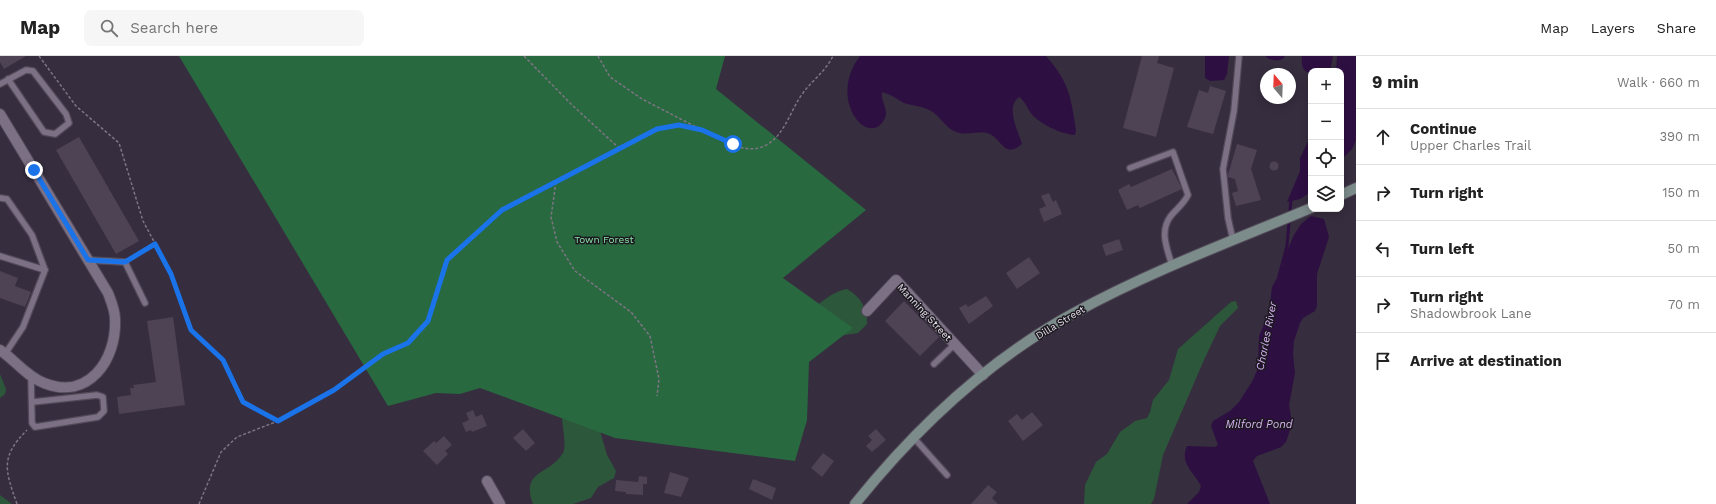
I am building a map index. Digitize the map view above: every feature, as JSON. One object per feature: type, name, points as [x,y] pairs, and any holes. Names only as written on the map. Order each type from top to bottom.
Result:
[{"type":"main road","points":[[1344,194],[1356,188]]},
{"type":"main road","name":"Dilla Street","points":[[855,504],[914,438],[946,406],[983,375],[1028,342],[1070,315],[1172,266],[1308,209]]},
{"type":"street","points":[[0,114],[108,293],[114,313],[115,328],[110,350],[103,367],[89,380],[75,386],[53,386],[44,383],[31,376],[3,352]]},
{"type":"street","name":"Manning Street","points":[[867,311],[896,280],[983,375]]},
{"type":"street","points":[[487,481],[500,504]]},
{"type":"lane","points":[[1233,240],[1228,218],[1223,169],[1234,111],[1239,56]]},
{"type":"lane","points":[[0,84],[8,79],[26,70],[33,71],[66,114],[69,122],[55,134],[44,132],[8,79]]},
{"type":"lane","points":[[1130,168],[1173,152],[1188,195],[1184,204],[1170,218],[1164,234],[1172,266]]},
{"type":"lane","points":[[0,198],[8,199],[32,235],[45,270],[23,328],[3,352]]},
{"type":"lane","points":[[0,256],[45,270]]},
{"type":"lane","points":[[88,260],[125,262],[145,303]]},
{"type":"lane","points":[[934,364],[955,343]]},
{"type":"lane","points":[[31,376],[34,426],[98,417],[104,411],[103,397],[97,395],[33,402]]},
{"type":"lane","points":[[75,386],[78,397]]},
{"type":"lane","points":[[914,438],[947,475]]},
{"type":"path","points":[[39,56],[76,106],[118,143],[143,222],[171,274],[191,330],[223,360],[243,402],[278,421]]},
{"type":"path","points":[[524,56],[571,104],[620,149]]},
{"type":"path","points":[[598,56],[610,77],[642,99],[702,130],[745,149],[756,149],[769,144],[786,124],[799,98],[827,68],[833,56]]},
{"type":"path","points":[[199,504],[221,452],[237,437],[278,421],[334,390],[383,354],[408,343],[428,321],[447,260],[502,210],[657,129],[679,125],[702,130]]},
{"type":"path","points":[[556,182],[551,217],[557,242],[576,271],[631,312],[650,336],[659,379],[657,396]]},
{"type":"path","points":[[125,262],[155,244]]},
{"type":"path","points":[[17,504],[5,468],[8,454],[16,440],[34,426]]},
{"type":"green space","name":"Town Forest","points":[[179,56],[725,56],[716,89],[866,210],[783,278],[853,328],[809,362],[807,420],[795,461],[615,438],[480,388],[460,394],[436,393],[388,406]]},
{"type":"green space","points":[[847,289],[852,292],[863,304],[867,324],[858,333],[832,337],[809,312],[822,301],[837,292]]},
{"type":"green space","points":[[1236,301],[1238,308],[1220,326],[1163,455],[1154,499],[1151,504],[1084,504],[1085,485],[1096,462],[1107,454],[1120,432],[1135,421],[1147,418],[1153,400],[1169,380],[1178,349],[1231,302]]},
{"type":"green space","points":[[0,374],[6,389],[5,394],[0,398]]},
{"type":"green space","points":[[562,416],[598,424],[607,455],[616,471],[614,478],[598,487],[591,498],[573,504],[533,504],[530,493],[531,484],[538,474],[551,466],[557,460],[564,450]]},
{"type":"green space","points":[[0,495],[12,504],[0,504]]},
{"type":"water","points":[[860,56],[1046,56],[1060,74],[1068,90],[1076,130],[1075,135],[1057,130],[1039,121],[1019,97],[1013,107],[1013,113],[1022,144],[1011,150],[1007,149],[992,135],[987,133],[958,133],[947,126],[928,109],[904,103],[891,95],[882,92],[882,98],[886,111],[885,118],[878,126],[870,128],[862,124],[854,116],[849,104],[847,89],[851,73]]},
{"type":"water","points":[[1205,56],[1229,56],[1227,74],[1224,80],[1210,81],[1205,78]]},
{"type":"water","points":[[1265,56],[1285,56],[1283,59],[1272,60]]},
{"type":"water","points":[[1302,56],[1333,56],[1331,68],[1308,68],[1308,72],[1304,69]]},
{"type":"water","points":[[1337,56],[1356,56],[1356,140],[1352,149],[1344,157],[1344,68],[1336,68]]},
{"type":"water","points":[[1308,141],[1308,194],[1300,199],[1287,202],[1300,171],[1300,158]]},
{"type":"water","name":"Milford Pond","points":[[1311,216],[1324,219],[1329,237],[1317,274],[1317,306],[1315,311],[1303,318],[1294,341],[1293,354],[1295,373],[1289,405],[1291,417],[1290,430],[1286,442],[1281,447],[1257,456],[1253,461],[1270,504],[1187,504],[1199,492],[1201,486],[1186,462],[1185,452],[1187,446],[1215,447],[1218,445],[1211,426],[1213,421],[1230,411],[1239,402],[1253,380],[1258,368],[1259,336],[1269,313],[1272,287],[1284,265],[1284,258],[1294,235],[1301,224]]},
{"type":"building","points":[[0,56],[26,56],[4,69],[0,62]]},
{"type":"building","points":[[1142,56],[1159,56],[1157,63],[1174,68],[1156,137],[1123,128]]},
{"type":"building","points":[[1210,86],[1226,91],[1213,134],[1187,127],[1199,90],[1208,93]]},
{"type":"building","points":[[79,137],[139,241],[116,254],[56,150]]},
{"type":"building","points":[[1237,144],[1257,150],[1251,169],[1261,200],[1236,206],[1232,193],[1238,191],[1235,179],[1228,177],[1228,175]]},
{"type":"building","points":[[1274,161],[1279,166],[1274,171],[1269,166]]},
{"type":"building","points":[[1172,169],[1182,189],[1140,208],[1138,205],[1127,210],[1118,190],[1129,184],[1131,187]]},
{"type":"building","points":[[1049,193],[1053,202],[1056,200],[1062,214],[1044,222],[1039,209],[1046,206],[1041,196]]},
{"type":"building","points":[[1119,239],[1123,250],[1106,256],[1102,245]]},
{"type":"building","points":[[1029,257],[1040,273],[1017,289],[1006,273]]},
{"type":"building","points":[[0,271],[18,278],[15,286],[31,292],[25,307],[0,298]]},
{"type":"building","points":[[986,296],[993,306],[969,324],[959,308],[966,304],[968,307]]},
{"type":"building","points":[[904,301],[939,337],[920,356],[885,321]]},
{"type":"building","points":[[173,317],[185,405],[119,414],[117,397],[131,395],[130,388],[134,388],[133,385],[156,382],[147,321]]},
{"type":"building","points":[[473,410],[476,417],[482,414],[487,426],[472,432],[471,430],[466,432],[462,423],[469,420],[466,413]]},
{"type":"building","points":[[1032,412],[1043,425],[1023,441],[1008,421],[1017,414],[1022,420]]},
{"type":"building","points":[[523,429],[535,443],[526,451],[513,438]]},
{"type":"building","points":[[876,429],[886,440],[872,452],[866,446],[872,440],[868,436]]},
{"type":"building","points":[[444,436],[452,445],[445,451],[448,454],[437,465],[423,451],[434,441],[436,443]]},
{"type":"building","points":[[823,453],[834,461],[822,477],[811,468]]},
{"type":"building","points":[[670,472],[689,478],[681,497],[664,493]]},
{"type":"building","points":[[639,476],[647,477],[647,484],[643,484],[643,495],[626,494],[626,492],[615,491],[616,480],[638,482]]},
{"type":"building","points":[[753,479],[776,488],[772,500],[749,489]]},
{"type":"building","points":[[988,485],[997,492],[992,498],[998,504],[971,504]]},
{"type":"waterway","name":"Charles River","points":[[1279,276],[1287,246],[1291,199]]},
{"type":"route","points":[[34,170],[88,260],[125,262],[155,244],[171,274],[191,330],[223,360],[243,402],[278,421],[334,390],[383,354],[408,343],[428,321],[447,260],[502,210],[657,129],[679,125],[702,130],[733,144]]}]
